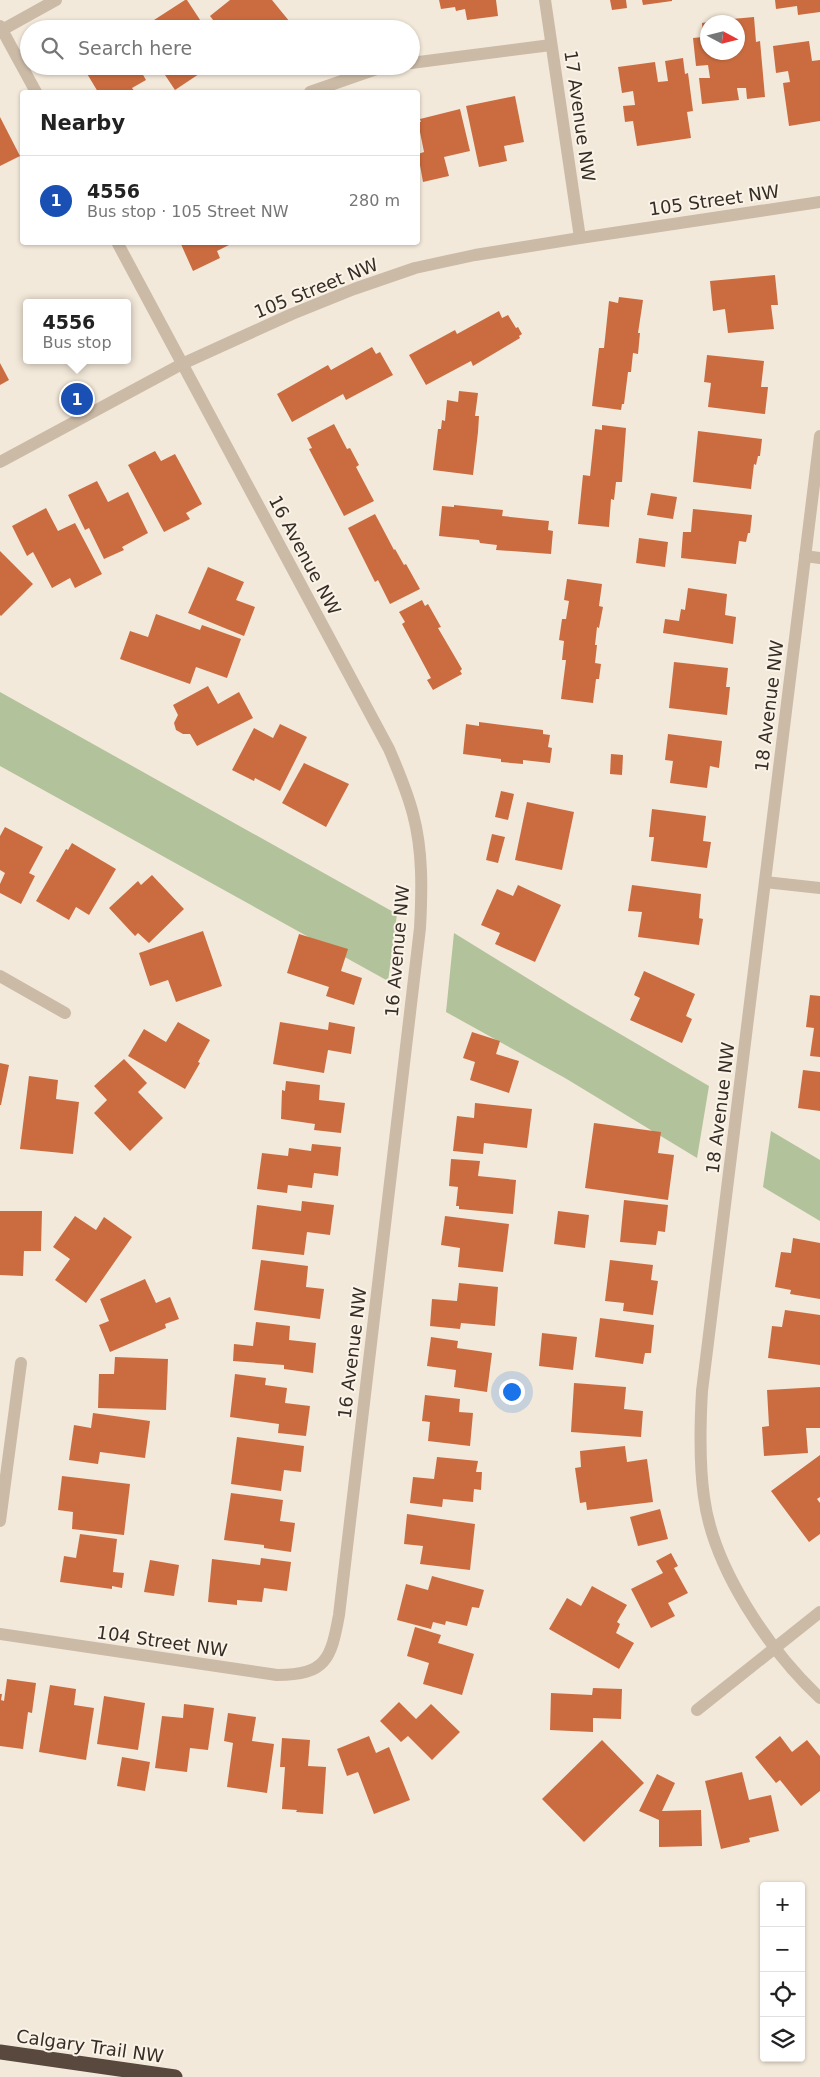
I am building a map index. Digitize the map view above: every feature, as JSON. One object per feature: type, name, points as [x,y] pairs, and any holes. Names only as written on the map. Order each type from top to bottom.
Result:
[{"type":"highway","name":"Calgary Trail NW","points":[[0,2052],[175,2077]]},
{"type":"street","points":[[20,63],[1,28],[56,0]]},
{"type":"street","name":"17 Avenue NW","points":[[545,0],[580,238]]},
{"type":"street","points":[[420,62],[551,45]]},
{"type":"street","points":[[27,75],[35,90]]},
{"type":"street","points":[[316,90],[359,75]]},
{"type":"street","name":"105 Street NW","points":[[0,462],[182,364],[292,314],[354,289],[415,268],[475,255],[820,202]]},
{"type":"street","name":"16 Avenue NW","points":[[119,245],[389,749],[404,783],[414,816],[419,848],[422,884],[420,928],[339,1615],[329,1654],[318,1667]]},
{"type":"street","name":"18 Avenue NW","points":[[776,1648],[737,1592],[712,1531],[704,1499],[700,1422],[702,1391],[820,436]]},
{"type":"street","points":[[805,556],[820,558]]},
{"type":"street","points":[[765,882],[820,888]]},
{"type":"street","points":[[0,976],[65,1012]]},
{"type":"street","points":[[0,1521],[21,1363]]},
{"type":"street","points":[[698,1710],[820,1612]]},
{"type":"street","name":"104 Street NW","points":[[0,1634],[277,1675],[293,1675],[308,1672],[318,1667]]},
{"type":"street","points":[[776,1648],[804,1683],[820,1698]]},
{"type":"green space","points":[[0,692],[397,914],[388,981],[0,766]]},
{"type":"green space","points":[[454,933],[574,1007],[709,1086],[697,1158],[565,1078],[446,1012]]},
{"type":"green space","points":[[771,1131],[820,1160],[820,1221],[763,1187]]},
{"type":"building","points":[[187,0],[200,20],[154,20]]},
{"type":"building","points":[[230,0],[272,0],[288,20],[213,20],[210,16]]},
{"type":"building","points":[[439,0],[496,0],[498,16],[467,20],[465,9],[456,11],[455,7],[441,9]]},
{"type":"building","points":[[610,0],[626,0],[627,8],[612,10]]},
{"type":"building","points":[[642,0],[672,0],[672,1],[643,5]]},
{"type":"building","points":[[775,0],[820,0],[820,12],[798,15],[797,6],[776,9]]},
{"type":"building","points":[[754,17],[756,42],[760,41],[765,97],[747,99],[746,88],[737,88],[739,100],[702,104],[699,78],[710,78],[708,65],[696,66],[693,38],[700,37],[700,60],[745,60],[745,18]]},
{"type":"building","points":[[809,41],[812,61],[820,60],[820,121],[789,126],[783,83],[790,82],[788,71],[776,73],[773,46]]},
{"type":"building","points":[[683,58],[685,74],[688,73],[693,111],[687,112],[691,138],[637,146],[633,121],[625,122],[623,106],[635,105],[633,91],[622,93],[618,67],[655,62],[658,82],[668,81],[665,61]]},
{"type":"building","points":[[88,75],[143,75],[146,80],[132,88],[134,90],[97,90]]},
{"type":"building","points":[[165,75],[198,75],[175,90]]},
{"type":"building","points":[[515,96],[524,142],[504,146],[507,161],[479,167],[466,106]]},
{"type":"building","points":[[460,109],[470,151],[444,157],[449,176],[423,182],[420,153],[424,152],[420,132],[420,119]]},
{"type":"building","points":[[0,117],[20,156],[0,166]]},
{"type":"building","points":[[181,245],[229,245],[217,251],[220,258],[193,271]]},
{"type":"building","points":[[775,275],[778,305],[771,305],[774,329],[728,333],[725,309],[713,311],[710,281]]},
{"type":"building","points":[[619,297],[643,300],[638,333],[640,333],[638,354],[633,353],[631,372],[628,372],[624,404],[622,404],[621,410],[592,406],[599,348],[604,348],[609,301],[618,303]]},
{"type":"building","points":[[499,311],[502,318],[508,315],[516,328],[518,327],[522,334],[519,336],[520,338],[473,366],[471,361],[426,385],[409,355],[455,330],[457,334]]},
{"type":"building","points":[[372,347],[376,354],[380,352],[393,375],[346,400],[343,394],[292,422],[277,394],[328,365],[331,370]]},
{"type":"building","points":[[707,355],[764,361],[761,387],[768,387],[765,414],[708,407],[711,383],[704,382]]},
{"type":"building","points":[[0,363],[9,380],[0,385]]},
{"type":"building","points":[[459,391],[478,393],[475,416],[479,416],[473,475],[433,470],[438,429],[441,429],[442,420],[445,421],[447,400],[458,402]]},
{"type":"building","points":[[334,424],[347,449],[350,448],[359,465],[356,467],[374,501],[344,516],[309,449],[312,448],[307,438]]},
{"type":"building","points":[[602,425],[626,428],[622,482],[616,482],[614,500],[611,499],[609,527],[578,524],[583,475],[590,476],[595,429],[602,430]]},
{"type":"building","points":[[698,431],[762,439],[760,456],[758,456],[756,465],[754,464],[751,489],[693,482]]},
{"type":"building","points":[[155,451],[161,461],[175,454],[202,504],[186,513],[190,519],[164,532],[128,465]]},
{"type":"building","points":[[97,481],[108,502],[128,492],[148,533],[122,547],[124,550],[104,559],[89,528],[85,530],[68,495]]},
{"type":"building","points":[[651,493],[677,497],[673,519],[647,515]]},
{"type":"building","points":[[454,505],[503,510],[502,516],[549,521],[548,530],[553,531],[551,554],[496,550],[497,545],[480,543],[479,540],[439,536],[442,506],[454,507]]},
{"type":"building","points":[[46,508],[58,531],[75,523],[102,574],[75,588],[70,578],[52,588],[33,552],[27,556],[12,526]]},
{"type":"building","points":[[693,509],[752,515],[750,533],[748,533],[746,542],[739,541],[736,564],[681,558],[683,532],[691,532]]},
{"type":"building","points":[[375,514],[394,550],[404,565],[406,564],[420,589],[390,604],[378,580],[375,582],[348,528]]},
{"type":"building","points":[[639,538],[668,542],[665,567],[636,563]]},
{"type":"building","points":[[0,551],[33,584],[1,616],[0,615]]},
{"type":"building","points":[[208,567],[244,582],[236,600],[255,607],[244,636],[188,613]]},
{"type":"building","points":[[567,579],[602,584],[599,606],[603,607],[599,628],[597,627],[595,645],[597,645],[595,663],[601,664],[599,679],[596,679],[593,703],[561,699],[566,660],[562,660],[564,641],[559,640],[562,619],[566,619],[569,601],[564,600]]},
{"type":"building","points":[[688,588],[727,594],[725,615],[736,617],[733,644],[663,633],[665,619],[679,621],[681,609],[685,610]]},
{"type":"building","points":[[422,600],[425,606],[428,604],[441,627],[438,628],[462,669],[460,671],[462,674],[433,690],[427,680],[431,678],[402,624],[405,622],[399,612]]},
{"type":"building","points":[[156,614],[200,630],[202,625],[241,639],[227,678],[196,667],[190,684],[120,659],[130,631],[148,637]]},
{"type":"building","points":[[674,662],[728,668],[726,687],[730,687],[727,715],[669,708]]},
{"type":"building","points":[[208,686],[218,704],[239,692],[253,718],[197,746],[190,734],[183,734],[176,730],[174,723],[178,715],[173,705]]},
{"type":"building","points":[[479,722],[543,730],[543,734],[550,735],[548,747],[552,748],[550,763],[523,760],[523,764],[501,762],[501,759],[463,754],[466,724],[479,726]]},
{"type":"building","points":[[280,724],[307,737],[280,791],[255,778],[254,781],[232,770],[254,728],[273,738]]},
{"type":"building","points":[[668,734],[722,741],[719,768],[710,766],[707,788],[670,783],[673,761],[665,760]]},
{"type":"building","points":[[611,754],[623,755],[622,775],[610,774]]},
{"type":"building","points":[[304,763],[349,784],[326,827],[282,803]]},
{"type":"building","points":[[501,791],[514,794],[508,820],[495,817]]},
{"type":"building","points":[[527,802],[574,812],[562,870],[515,860]]},
{"type":"building","points":[[652,809],[706,816],[703,841],[711,842],[707,868],[651,861],[654,837],[649,837]]},
{"type":"building","points":[[5,827],[43,847],[29,873],[35,876],[21,904],[0,893],[0,884],[5,873],[0,870],[0,836]]},
{"type":"building","points":[[492,834],[505,837],[498,863],[486,860]]},
{"type":"building","points":[[72,843],[116,869],[89,915],[76,907],[69,920],[36,901],[66,849],[68,850]]},
{"type":"building","points":[[152,875],[184,909],[149,943],[138,933],[135,936],[109,908],[138,881],[141,885]]},
{"type":"building","points":[[518,885],[561,905],[535,962],[495,944],[500,933],[481,925],[497,889],[513,896]]},
{"type":"building","points":[[632,885],[701,894],[699,918],[703,919],[699,945],[638,937],[642,912],[628,911]]},
{"type":"building","points":[[203,931],[222,986],[176,1002],[168,980],[150,986],[139,953]]},
{"type":"building","points":[[299,934],[348,949],[341,971],[362,978],[354,1005],[326,996],[329,987],[287,973]]},
{"type":"building","points":[[644,971],[695,994],[686,1016],[692,1019],[682,1043],[630,1020],[640,998],[634,995]]},
{"type":"building","points":[[810,995],[820,996],[820,1057],[810,1056],[814,1028],[806,1027]]},
{"type":"building","points":[[178,1022],[210,1040],[198,1062],[200,1063],[185,1089],[128,1056],[144,1029],[166,1042]]},
{"type":"building","points":[[280,1022],[328,1030],[329,1022],[355,1027],[351,1054],[328,1050],[324,1073],[273,1064]]},
{"type":"building","points":[[472,1032],[500,1041],[496,1054],[519,1061],[509,1093],[470,1080],[475,1062],[463,1058]]},
{"type":"building","points":[[124,1059],[147,1083],[138,1092],[163,1118],[130,1151],[94,1113],[107,1100],[94,1086]]},
{"type":"building","points":[[0,1063],[9,1065],[1,1105],[0,1105]]},
{"type":"building","points":[[803,1070],[820,1072],[820,1111],[798,1108]]},
{"type":"building","points":[[29,1076],[58,1080],[56,1099],[79,1102],[73,1154],[20,1149]]},
{"type":"building","points":[[286,1081],[320,1085],[319,1100],[345,1103],[341,1133],[314,1130],[315,1124],[281,1119],[282,1090],[285,1091]]},
{"type":"building","points":[[475,1103],[532,1109],[527,1148],[484,1143],[483,1154],[453,1151],[457,1116],[474,1118]]},
{"type":"building","points":[[594,1123],[661,1132],[658,1153],[674,1155],[668,1200],[585,1188]]},
{"type":"building","points":[[312,1144],[341,1147],[338,1176],[314,1173],[312,1188],[288,1185],[287,1193],[257,1189],[262,1153],[288,1156],[289,1148],[311,1151]]},
{"type":"building","points":[[451,1159],[480,1161],[478,1176],[516,1180],[513,1214],[459,1209],[459,1206],[456,1206],[458,1187],[449,1186]]},
{"type":"building","points":[[624,1200],[668,1205],[665,1232],[658,1231],[656,1245],[620,1242]]},
{"type":"building","points":[[302,1201],[334,1205],[330,1235],[307,1232],[304,1255],[252,1249],[257,1205],[301,1211]]},
{"type":"building","points":[[0,1211],[42,1211],[41,1251],[24,1251],[23,1276],[0,1275]]},
{"type":"building","points":[[558,1211],[589,1215],[585,1248],[554,1244]]},
{"type":"building","points":[[75,1216],[96,1230],[104,1217],[132,1237],[86,1303],[55,1280],[70,1259],[53,1247]]},
{"type":"building","points":[[445,1216],[509,1224],[503,1272],[458,1267],[460,1248],[441,1245]]},
{"type":"building","points":[[793,1238],[820,1243],[820,1299],[790,1294],[791,1290],[775,1287],[781,1252],[791,1253]]},
{"type":"building","points":[[261,1260],[308,1266],[306,1287],[324,1289],[320,1319],[254,1310]]},
{"type":"building","points":[[610,1260],[653,1265],[651,1280],[658,1281],[653,1315],[623,1311],[624,1303],[605,1301]]},
{"type":"building","points":[[145,1279],[156,1303],[170,1297],[179,1319],[165,1324],[166,1328],[110,1352],[99,1325],[109,1321],[100,1299]]},
{"type":"building","points":[[459,1283],[498,1287],[495,1326],[461,1323],[460,1329],[430,1326],[432,1299],[457,1301]]},
{"type":"building","points":[[785,1310],[820,1315],[820,1365],[768,1358],[772,1326],[782,1327]]},
{"type":"building","points":[[600,1318],[654,1325],[651,1353],[645,1353],[643,1364],[595,1357]]},
{"type":"building","points":[[256,1322],[290,1326],[289,1340],[316,1343],[313,1373],[284,1369],[284,1365],[233,1361],[234,1344],[253,1346]]},
{"type":"building","points":[[542,1333],[577,1337],[573,1370],[539,1366]]},
{"type":"building","points":[[431,1337],[458,1341],[457,1348],[492,1353],[487,1392],[454,1387],[456,1370],[427,1366]]},
{"type":"building","points":[[115,1357],[168,1359],[166,1410],[98,1408],[99,1374],[114,1374]]},
{"type":"building","points":[[235,1374],[266,1378],[265,1385],[287,1388],[285,1403],[310,1406],[306,1436],[278,1433],[279,1424],[230,1417]]},
{"type":"building","points":[[574,1383],[626,1387],[624,1409],[643,1411],[641,1437],[571,1432]]},
{"type":"building","points":[[820,1387],[820,1428],[806,1428],[808,1453],[764,1456],[762,1427],[769,1426],[767,1390]]},
{"type":"building","points":[[425,1395],[460,1399],[459,1412],[473,1413],[470,1446],[428,1441],[430,1422],[422,1421]]},
{"type":"building","points":[[93,1413],[150,1421],[145,1458],[100,1452],[98,1464],[69,1460],[74,1425],[91,1428]]},
{"type":"building","points":[[237,1437],[304,1446],[301,1472],[284,1470],[281,1491],[231,1484]]},
{"type":"building","points":[[625,1446],[627,1462],[647,1459],[653,1502],[587,1510],[586,1502],[580,1503],[575,1468],[581,1467],[580,1451]]},
{"type":"building","points":[[820,1455],[820,1497],[817,1499],[820,1503],[820,1534],[809,1542],[771,1491]]},
{"type":"building","points":[[437,1457],[478,1461],[476,1472],[482,1472],[481,1490],[474,1489],[473,1502],[443,1499],[442,1507],[410,1503],[413,1477],[434,1479]]},
{"type":"building","points":[[62,1476],[130,1484],[124,1535],[72,1529],[73,1512],[58,1510]]},
{"type":"building","points":[[231,1493],[283,1500],[280,1521],[295,1523],[291,1552],[264,1548],[264,1545],[224,1540]]},
{"type":"building","points":[[660,1509],[668,1539],[638,1546],[630,1517]]},
{"type":"building","points":[[407,1514],[475,1524],[470,1570],[420,1564],[423,1546],[404,1544]]},
{"type":"building","points":[[80,1534],[117,1539],[113,1572],[124,1573],[122,1588],[112,1586],[112,1589],[60,1582],[64,1556],[76,1558]]},
{"type":"building","points":[[671,1553],[678,1566],[674,1568],[688,1593],[668,1603],[675,1616],[651,1628],[631,1589],[663,1573],[656,1561]]},
{"type":"building","points":[[261,1558],[291,1562],[287,1591],[264,1588],[262,1602],[237,1600],[237,1605],[208,1602],[212,1559],[260,1565]]},
{"type":"building","points":[[150,1560],[179,1565],[174,1596],[144,1592]]},
{"type":"building","points":[[432,1576],[484,1590],[479,1608],[472,1607],[467,1626],[446,1621],[445,1625],[433,1622],[431,1629],[397,1620],[406,1584],[428,1590]]},
{"type":"building","points":[[592,1586],[627,1605],[617,1622],[620,1624],[616,1633],[634,1643],[619,1669],[549,1629],[567,1598],[581,1606]]},
{"type":"building","points":[[415,1627],[441,1635],[438,1643],[474,1654],[462,1695],[423,1684],[429,1663],[407,1656]]},
{"type":"building","points":[[7,1679],[36,1683],[32,1713],[28,1712],[23,1749],[0,1746],[0,1694],[2,1694],[1,1700],[4,1701]]},
{"type":"building","points":[[50,1685],[76,1689],[74,1705],[94,1708],[86,1760],[39,1752]]},
{"type":"building","points":[[593,1688],[622,1689],[621,1719],[593,1718],[593,1732],[550,1730],[551,1693],[592,1695]]},
{"type":"building","points":[[104,1696],[145,1703],[138,1750],[97,1744]]},
{"type":"building","points":[[399,1702],[416,1719],[431,1704],[460,1732],[432,1760],[408,1736],[401,1742],[380,1721]]},
{"type":"building","points":[[184,1704],[214,1708],[208,1750],[190,1748],[187,1772],[155,1768],[162,1716],[183,1718]]},
{"type":"building","points":[[228,1713],[256,1717],[252,1741],[274,1744],[267,1793],[227,1787],[233,1743],[224,1741]]},
{"type":"building","points":[[369,1736],[376,1753],[389,1747],[410,1800],[374,1814],[358,1772],[347,1776],[337,1749]]},
{"type":"building","points":[[780,1736],[792,1752],[807,1740],[820,1756],[820,1791],[801,1806],[780,1780],[776,1783],[755,1757]]},
{"type":"building","points":[[282,1738],[310,1740],[308,1766],[326,1767],[323,1814],[282,1809],[285,1767],[280,1767]]},
{"type":"building","points":[[602,1740],[644,1783],[584,1842],[542,1799]]},
{"type":"building","points":[[122,1757],[150,1762],[145,1791],[117,1786]]},
{"type":"building","points":[[742,1772],[749,1800],[771,1795],[779,1831],[749,1838],[750,1842],[721,1849],[705,1781]]},
{"type":"building","points":[[657,1774],[675,1783],[662,1811],[701,1810],[702,1846],[659,1847],[659,1820],[639,1811]]},
{"type":"place","name":"4556","points":[[77,399]]}]
